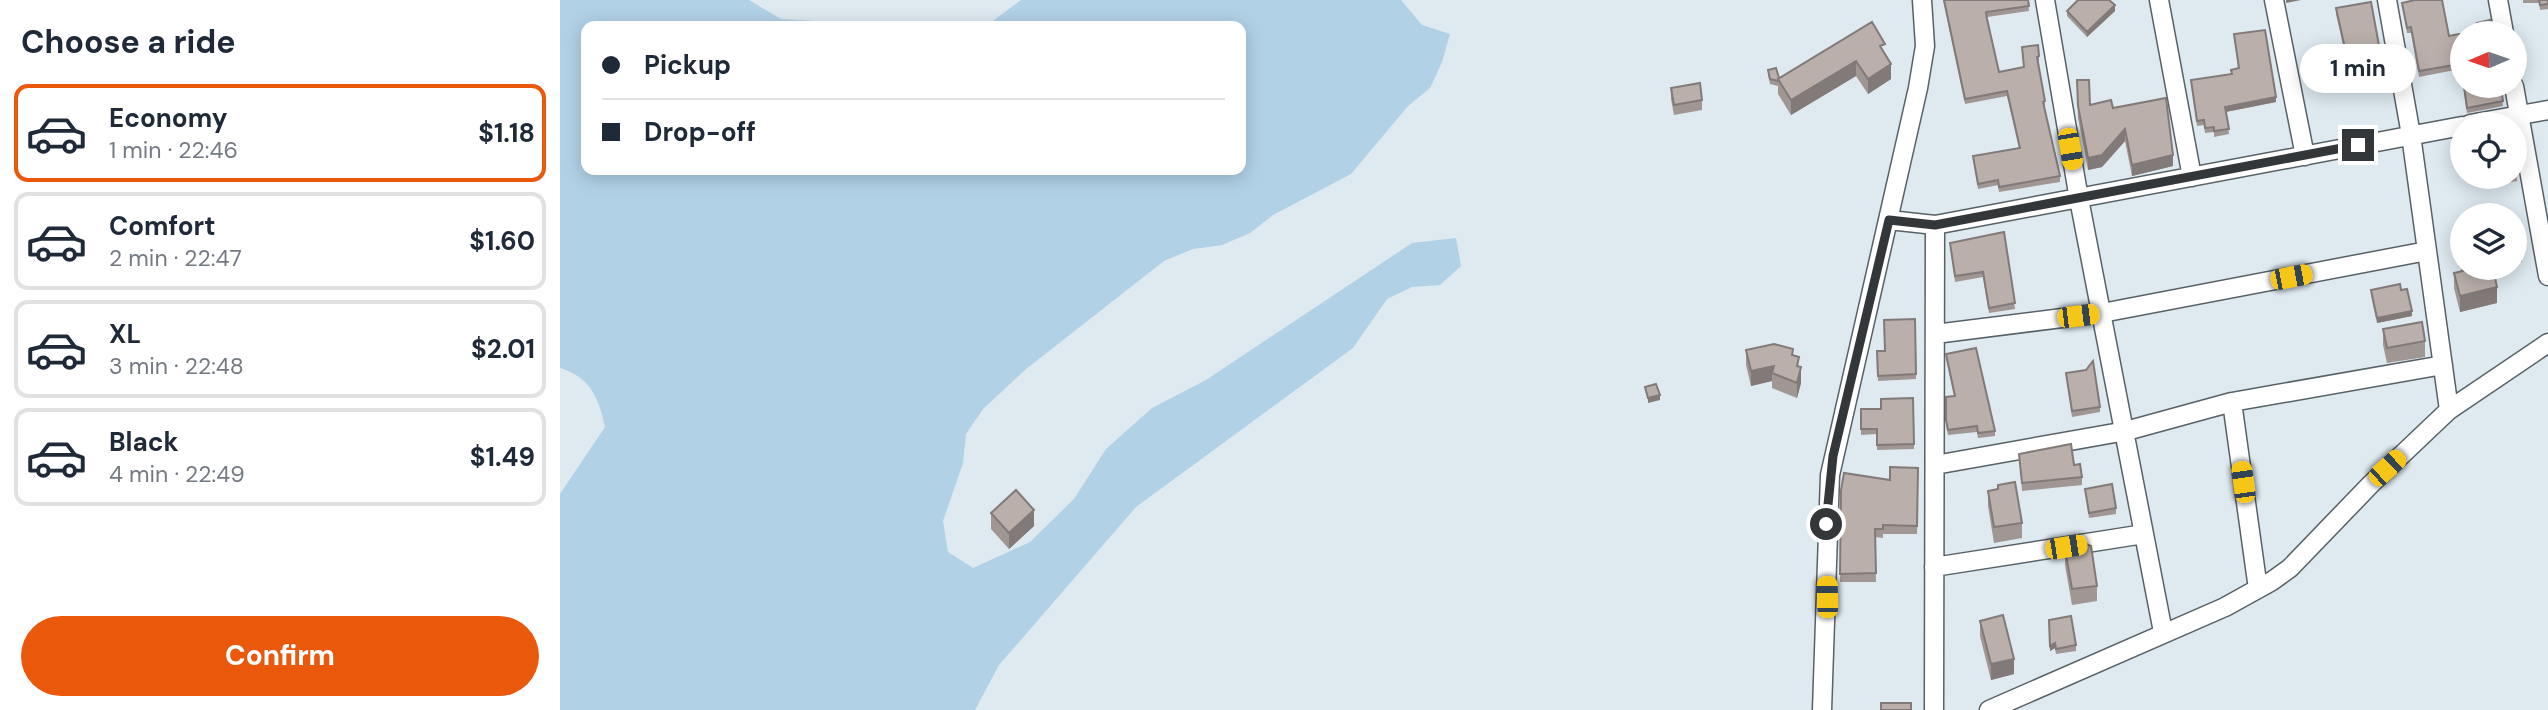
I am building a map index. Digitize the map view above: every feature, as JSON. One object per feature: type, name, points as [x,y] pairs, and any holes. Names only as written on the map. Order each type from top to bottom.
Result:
[{"type":"street","points":[[1822,710],[1830,475],[1889,220],[1924,53],[1922,0]]},
{"type":"street","points":[[2045,0],[2079,199],[2163,632]]},
{"type":"street","points":[[2159,0],[2192,177]]},
{"type":"street","points":[[2274,0],[2305,156]]},
{"type":"street","points":[[2387,0],[2411,135],[2449,410]]},
{"type":"street","points":[[2498,0],[2502,21]]},
{"type":"street","points":[[2527,114],[2548,110]]},
{"type":"street","points":[[1889,220],[1935,225],[2450,128]]},
{"type":"street","points":[[2527,159],[2548,276]]},
{"type":"street","points":[[1934,710],[1935,225]]},
{"type":"street","points":[[1935,334],[2102,313],[2427,251]]},
{"type":"street","points":[[1989,710],[2225,607],[2290,568],[2371,484],[2449,410],[2548,342]]},
{"type":"street","points":[[1935,465],[2126,431],[2232,402],[2443,365]]},
{"type":"street","points":[[2232,402],[2258,589]]},
{"type":"street","points":[[1934,567],[2144,534]]},
{"type":"shaded area","points":[[560,0],[749,0],[781,19],[815,21],[581,21],[581,175],[1246,175],[1246,21],[993,21],[1021,0],[1401,0],[1422,25],[1450,34],[1442,62],[1430,88],[1408,106],[1351,174],[1273,215],[1250,233],[1222,245],[1193,249],[1164,261],[1026,369],[983,409],[966,434],[963,463],[943,521],[948,552],[973,568],[1030,542],[1074,499],[1106,449],[1152,408],[1206,380],[1412,243],[1456,238],[1461,266],[1440,285],[1412,287],[1387,299],[1353,348],[1136,507],[999,665],[975,710],[560,710],[560,494],[605,427],[592,390],[579,377],[560,368]]},
{"type":"building","points":[[1944,0],[2028,0],[2029,6],[1986,12],[1987,19],[1999,72],[2024,67],[2022,47],[2038,45],[2043,102],[2060,176],[1999,187],[1998,180],[1978,184],[1973,156],[2020,148],[2007,91],[1965,99]]},
{"type":"building","points":[[2078,0],[2109,0],[2115,5],[2087,32],[2067,11]]},
{"type":"building","points":[[2442,0],[2450,36],[2450,66],[2419,71],[2411,27],[2407,28],[2402,3]]},
{"type":"building","points":[[2539,0],[2548,0],[2548,4],[2540,5]]},
{"type":"building","points":[[2371,2],[2385,78],[2353,84],[2336,8]]},
{"type":"building","points":[[1872,22],[1885,44],[1880,46],[1891,64],[1868,79],[1856,61],[1791,100],[1778,79]]},
{"type":"building","points":[[2265,30],[2276,97],[2225,107],[2229,129],[2214,131],[2214,127],[2205,128],[2204,120],[2197,121],[2191,80],[2232,74],[2231,70],[2239,68],[2234,34]]},
{"type":"building","points":[[1776,68],[1778,81],[1770,79],[1768,70]]},
{"type":"building","points":[[2077,80],[2089,80],[2090,105],[2111,100],[2113,108],[2166,98],[2173,155],[2132,165],[2125,129],[2102,155],[2088,158],[2078,106]]},
{"type":"building","points":[[1700,83],[1702,100],[1674,105],[1671,88]]},
{"type":"building","points":[[2466,98],[2503,98],[2503,101],[2467,108]]},
{"type":"building","points":[[2004,232],[2015,303],[1989,308],[1983,272],[1955,276],[1950,243]]},
{"type":"building","points":[[2456,280],[2496,280],[2497,287],[2460,296]]},
{"type":"building","points":[[2400,284],[2401,290],[2407,289],[2412,311],[2377,318],[2371,290]]},
{"type":"building","points":[[1915,319],[1916,374],[1878,376],[1877,351],[1885,351],[1884,320]]},
{"type":"building","points":[[2422,322],[2425,341],[2387,348],[2383,329]]},
{"type":"building","points":[[1774,344],[1793,349],[1792,355],[1799,357],[1797,366],[1801,367],[1797,383],[1772,373],[1774,366],[1751,371],[1746,350]]},
{"type":"building","points":[[1976,348],[1995,431],[1978,433],[1977,426],[1948,430],[1946,397],[1955,396],[1946,354]]},
{"type":"building","points":[[2093,361],[2100,407],[2072,411],[2066,373],[2086,370]]},
{"type":"building","points":[[1656,384],[1660,395],[1648,398],[1645,387]]},
{"type":"building","points":[[1913,398],[1914,444],[1877,445],[1877,429],[1861,429],[1861,409],[1881,409],[1881,399]]},
{"type":"building","points":[[2071,444],[2074,465],[2080,464],[2082,477],[2022,483],[2019,454]]},
{"type":"building","points":[[1890,467],[1918,468],[1917,526],[1883,525],[1883,529],[1875,529],[1876,573],[1840,574],[1841,490],[1844,473],[1890,480]]},
{"type":"building","points":[[2015,482],[2022,523],[1994,527],[1988,491],[1998,489],[1998,485]]},
{"type":"building","points":[[2112,484],[2116,508],[2089,513],[2085,489]]},
{"type":"building","points":[[1016,490],[1034,510],[1009,533],[991,513]]},
{"type":"building","points":[[2084,543],[2091,546],[2097,586],[2072,589],[2065,549]]},
{"type":"building","points":[[2003,615],[2014,659],[1991,664],[1980,621]]},
{"type":"building","points":[[2071,616],[2076,645],[2056,649],[2055,643],[2050,646],[2049,620]]},
{"type":"building","points":[[1881,703],[1911,703],[1911,710],[1881,710]]},
{"type":"route","points":[[1826,524],[1833,456],[1889,220],[1935,225],[2358,145]]}]
